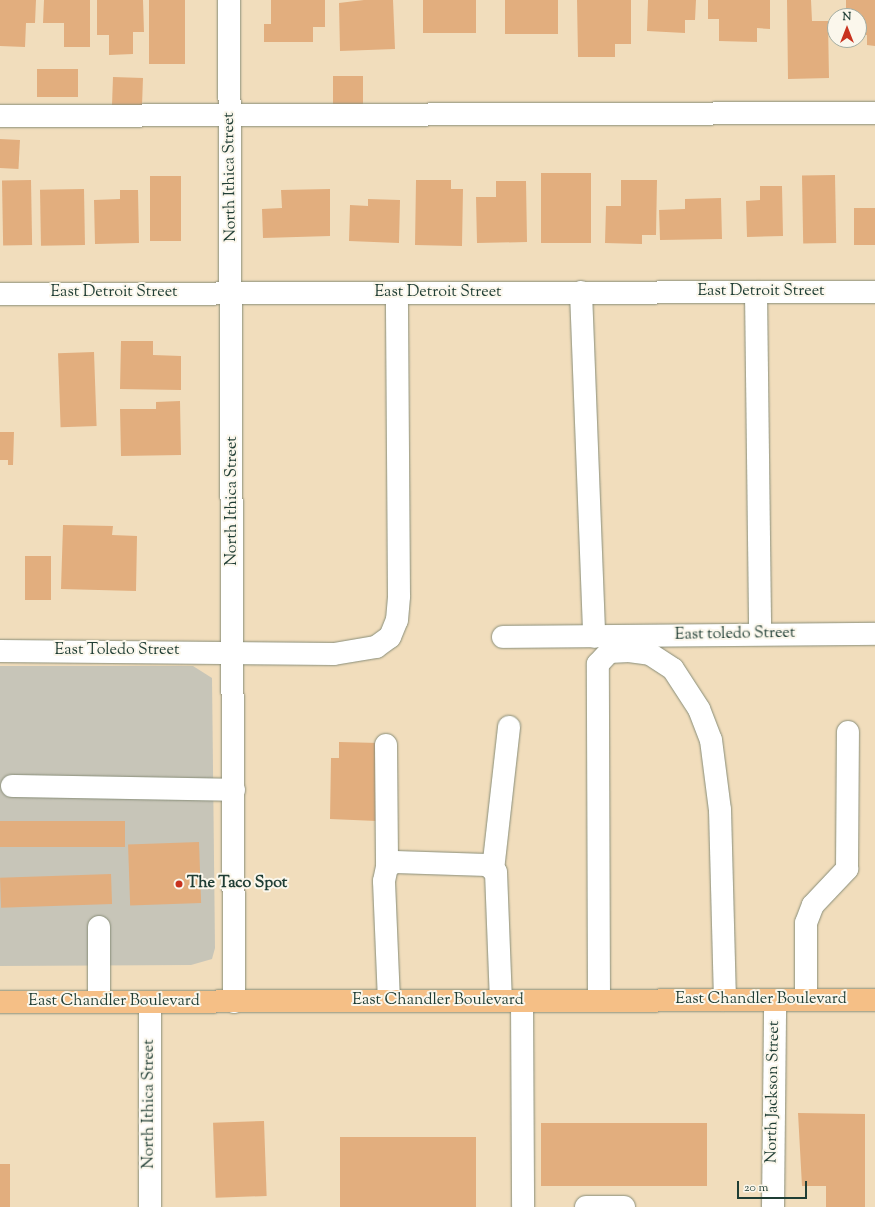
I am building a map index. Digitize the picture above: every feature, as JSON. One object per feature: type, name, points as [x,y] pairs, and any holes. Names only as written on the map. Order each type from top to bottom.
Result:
[{"type":"main road","name":"East Chandler Boulevard","points":[[0,1002],[875,1000]]},
{"type":"street","name":"North Ithica Street","points":[[229,0],[234,650],[234,1002]]},
{"type":"street","points":[[0,116],[230,114],[875,113]]},
{"type":"street","points":[[581,292],[594,637]]},
{"type":"street","points":[[756,292],[760,634]]},
{"type":"street","name":"East Detroit Street","points":[[0,294],[875,292]]},
{"type":"street","name":"East Toledo Street","points":[[0,651],[234,650],[334,654],[376,647],[390,637],[398,620],[400,589],[398,293]]},
{"type":"street","name":"East toledo Street","points":[[503,637],[875,634]]},
{"type":"street","points":[[599,1001],[598,664],[609,652],[629,651],[650,654],[673,669],[699,710],[711,740],[720,810],[725,1000]]},
{"type":"street","points":[[501,1001],[497,882],[493,870],[509,727]]},
{"type":"street","points":[[806,1000],[806,922],[813,905],[847,869],[848,732]]},
{"type":"street","points":[[386,745],[387,867],[384,881],[389,1001]]},
{"type":"street","points":[[12,786],[234,790]]},
{"type":"street","points":[[387,867],[395,862],[487,865],[493,870]]},
{"type":"street","points":[[99,927],[99,1002]]},
{"type":"street","name":"North Jackson Street","points":[[773,1207],[775,1000]]},
{"type":"street","points":[[522,1001],[523,1207]]},
{"type":"street","name":"North Ithica Street","points":[[150,1002],[150,1207]]},
{"type":"street","points":[[586,1207],[624,1207]]},
{"type":"shaded area","points":[[0,666],[193,666],[212,678],[215,948],[212,959],[191,965],[0,966]]},
{"type":"building","points":[[0,0],[36,0],[35,23],[26,23],[25,47],[0,46]]},
{"type":"building","points":[[44,0],[90,0],[90,47],[64,47],[64,23],[43,23]]},
{"type":"building","points":[[97,0],[143,0],[144,32],[133,32],[133,54],[109,55],[109,35],[97,35]]},
{"type":"building","points":[[149,0],[185,0],[185,64],[149,64]]},
{"type":"building","points":[[271,0],[325,0],[325,27],[313,27],[313,42],[264,42],[264,24],[271,24]]},
{"type":"building","points":[[364,0],[393,0],[395,49],[340,51],[339,3]]},
{"type":"building","points":[[423,0],[476,0],[476,33],[423,33]]},
{"type":"building","points":[[505,0],[558,0],[558,34],[505,34]]},
{"type":"building","points":[[577,0],[631,0],[631,44],[615,44],[615,57],[578,57]]},
{"type":"building","points":[[648,0],[696,0],[695,20],[685,20],[685,33],[647,31]]},
{"type":"building","points":[[708,0],[770,0],[770,29],[757,28],[757,42],[719,41],[719,19],[708,19]]},
{"type":"building","points":[[787,0],[811,0],[812,21],[827,21],[829,78],[788,79]]},
{"type":"building","points":[[846,0],[875,0],[875,46],[867,45],[867,8],[846,8]]},
{"type":"building","points":[[37,69],[78,69],[78,97],[37,97]]},
{"type":"building","points":[[333,76],[363,76],[363,107],[333,107]]},
{"type":"building","points":[[113,77],[143,78],[142,106],[112,105]]},
{"type":"building","points":[[0,139],[20,140],[18,169],[0,168]]},
{"type":"building","points":[[541,173],[591,173],[591,243],[541,243]]},
{"type":"building","points":[[835,175],[836,243],[803,244],[802,176]]},
{"type":"building","points":[[150,176],[181,176],[181,241],[150,241]]},
{"type":"building","points":[[31,180],[32,245],[3,245],[2,181]]},
{"type":"building","points":[[416,180],[451,180],[451,189],[463,189],[462,246],[415,245]]},
{"type":"building","points":[[621,180],[657,180],[656,235],[642,235],[642,244],[605,243],[606,206],[621,206]]},
{"type":"building","points":[[496,181],[526,181],[527,242],[477,243],[476,197],[496,197]]},
{"type":"building","points":[[760,186],[782,186],[783,236],[747,237],[746,201],[760,200]]},
{"type":"building","points":[[84,189],[85,245],[41,246],[40,190]]},
{"type":"building","points":[[330,189],[330,236],[263,238],[262,209],[282,208],[281,190]]},
{"type":"building","points":[[120,190],[138,190],[139,243],[95,244],[94,200],[120,199]]},
{"type":"building","points":[[721,198],[722,239],[660,240],[659,210],[685,209],[685,199]]},
{"type":"building","points":[[368,199],[400,200],[399,243],[349,241],[350,205],[368,206]]},
{"type":"building","points":[[854,208],[875,208],[875,245],[854,245]]},
{"type":"building","points":[[121,341],[153,341],[153,355],[181,356],[181,390],[120,389]]},
{"type":"building","points":[[94,352],[97,426],[61,427],[58,353]]},
{"type":"building","points":[[180,401],[181,455],[121,456],[120,409],[156,409],[156,402]]},
{"type":"building","points":[[0,432],[14,432],[13,465],[8,465],[8,460],[0,460]]},
{"type":"building","points":[[63,525],[113,526],[112,535],[137,536],[136,591],[61,589]]},
{"type":"building","points":[[25,556],[51,556],[51,600],[25,600]]},
{"type":"building","points":[[339,742],[379,743],[377,821],[330,819],[331,758],[339,758]]},
{"type":"building","points":[[0,821],[125,821],[125,847],[0,847]]},
{"type":"building","points":[[199,842],[201,903],[130,905],[128,844]]},
{"type":"building","points":[[111,874],[112,904],[1,908],[0,878]]},
{"type":"building","points":[[798,1113],[865,1114],[865,1207],[826,1207],[826,1186],[802,1186]]},
{"type":"building","points":[[264,1121],[267,1196],[216,1198],[213,1123]]},
{"type":"building","points":[[541,1123],[707,1123],[707,1186],[541,1186]]},
{"type":"building","points":[[340,1137],[476,1137],[476,1207],[340,1207]]},
{"type":"building","points":[[0,1164],[10,1164],[10,1207],[0,1207]]},
{"type":"place","name":"The Taco Spot","points":[[179,884]]}]
